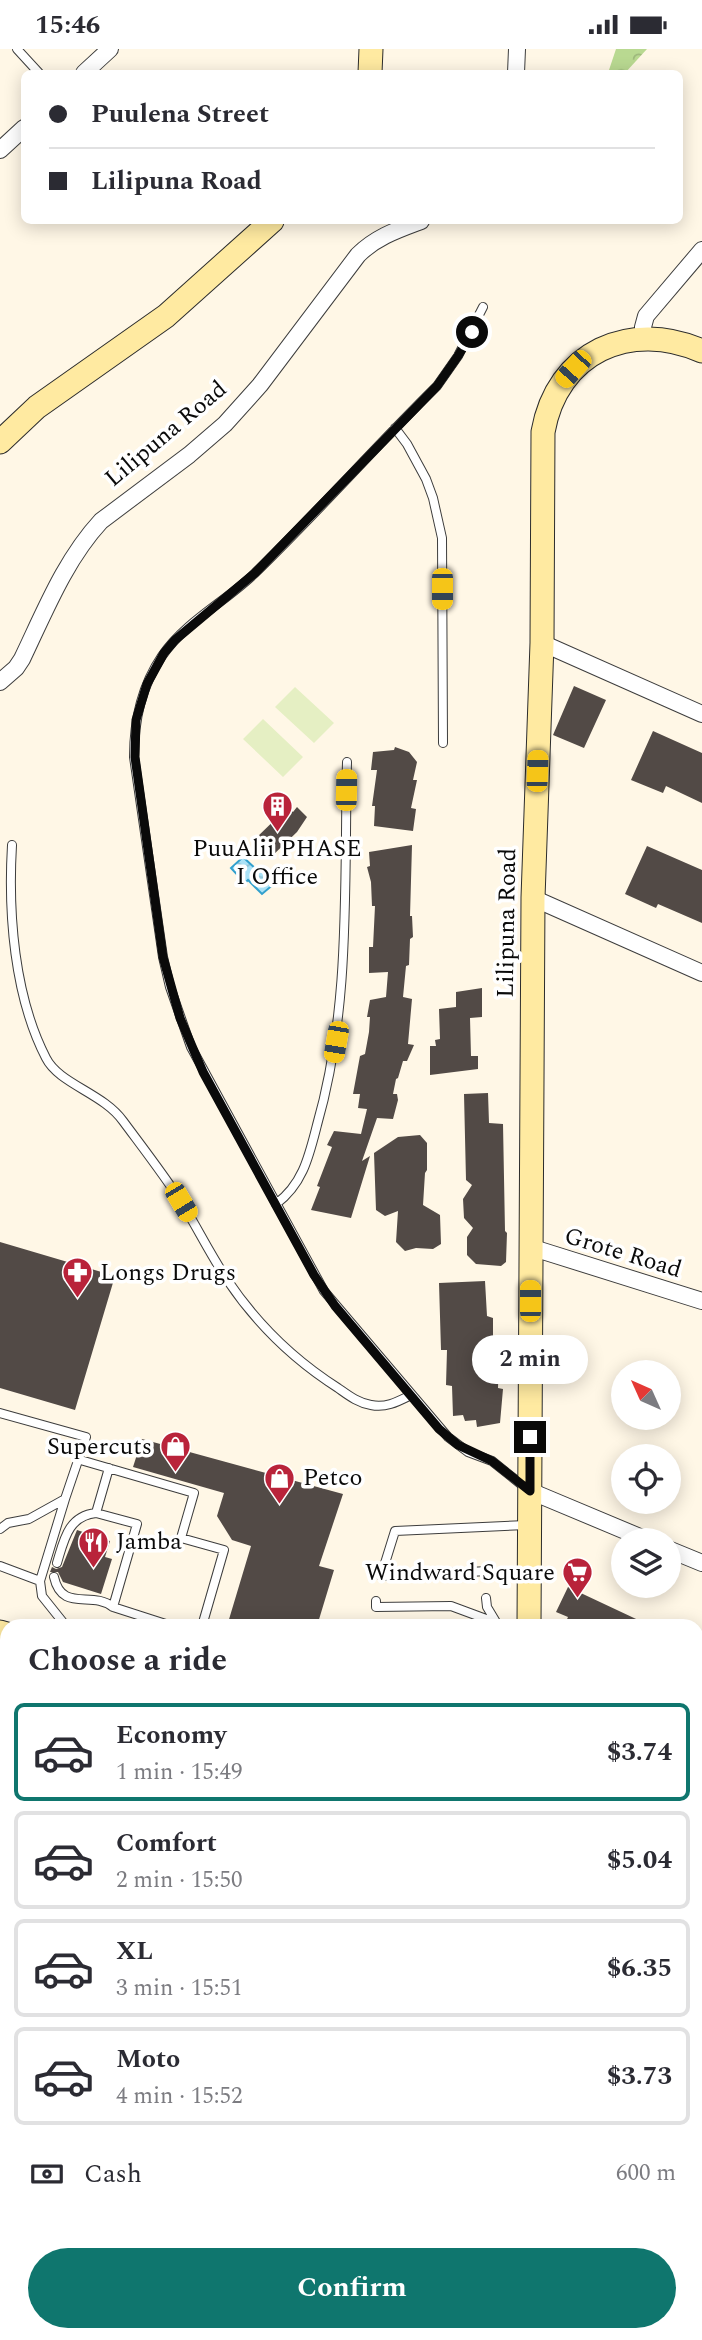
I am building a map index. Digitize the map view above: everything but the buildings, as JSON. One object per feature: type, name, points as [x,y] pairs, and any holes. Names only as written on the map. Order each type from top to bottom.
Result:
[{"type":"street","points":[[87,70],[110,49]]},
{"type":"street","points":[[370,70],[371,49]]},
{"type":"street","points":[[516,70],[517,49]]},
{"type":"street","points":[[0,150],[21,131]]},
{"type":"street","points":[[0,442],[20,420],[37,407],[166,316],[269,224]]},
{"type":"street","name":"Lilipuna Road","points":[[0,682],[22,659],[67,566],[101,521],[189,455],[225,424],[260,385],[358,255],[389,232],[412,224]]},
{"type":"street","points":[[643,338],[646,316],[702,250]]},
{"type":"street","name":"Lilipuna Road","points":[[529,1619],[533,898],[542,643],[542,447],[545,418],[564,380],[585,359],[613,344],[643,338],[674,341],[702,351]]},
{"type":"street","points":[[542,643],[702,714]]},
{"type":"street","points":[[533,898],[702,973]]},
{"type":"street","name":"Grote Road","points":[[530,1247],[702,1301]]},
{"type":"street","points":[[530,1491],[618,1528]]},
{"type":"street","points":[[681,1554],[702,1563]]},
{"type":"lane","points":[[17,49],[36,70]]},
{"type":"lane","points":[[483,307],[472,332],[437,386],[255,573],[175,640],[147,684],[136,720],[135,757],[163,957],[180,1018],[203,1072],[324,1291],[448,1437],[468,1452],[492,1461],[530,1491]]},
{"type":"lane","points":[[394,428],[407,444],[426,479],[442,538],[443,743]]},
{"type":"lane","points":[[276,1204],[289,1194],[303,1171],[325,1099],[336,1042],[342,985],[347,762]]},
{"type":"lane","points":[[12,845],[11,898],[16,950],[27,1005],[50,1064],[63,1077],[104,1101],[122,1120],[181,1202],[241,1299],[272,1336],[330,1383],[365,1403],[383,1406],[394,1404],[411,1395]]},
{"type":"lane","points":[[0,1413],[86,1437],[40,1581],[43,1596],[60,1619]]},
{"type":"lane","points":[[77,1459],[194,1493],[181,1538],[223,1550],[204,1619]]},
{"type":"lane","points":[[96,1513],[109,1468]]},
{"type":"lane","points":[[0,1529],[8,1523],[29,1519],[65,1499]]},
{"type":"lane","points":[[57,1563],[69,1527],[81,1516],[96,1513],[137,1524],[113,1607]]},
{"type":"lane","points":[[489,1571],[381,1576],[396,1531],[530,1526]]},
{"type":"lane","points":[[0,1566],[40,1581]]},
{"type":"lane","points":[[54,1577],[59,1591],[65,1596],[72,1599],[99,1599],[113,1607],[150,1619]]},
{"type":"lane","points":[[486,1598],[487,1607],[494,1619]]},
{"type":"lane","points":[[376,1601],[376,1607],[451,1606],[488,1619]]},
{"type":"green space","points":[[616,49],[647,49],[628,70],[609,70]]},
{"type":"green space","points":[[295,687],[334,723],[314,743],[275,707]]},
{"type":"green space","points":[[263,719],[303,757],[283,777],[243,739]]},
{"type":"water","points":[[243,857],[275,883],[262,894],[248,880],[245,883],[231,868]]},
{"type":"place","name":"PuuAlii PHASE I Office","points":[[277,834]]},
{"type":"place","name":"Longs Drugs","points":[[77,1300]]},
{"type":"place","name":"Supercuts","points":[[175,1474]]},
{"type":"place","name":"Petco","points":[[280,1505]]},
{"type":"place","name":"Jamba","points":[[93,1569]]},
{"type":"place","name":"Windward Square","points":[[578,1600]]},
{"type":"route","points":[[472,332],[437,386],[255,573],[187,628],[164,653],[140,702],[134,739],[163,957],[180,1018],[203,1072],[286,1219],[314,1275],[335,1306],[439,1429],[468,1452],[492,1461],[530,1491],[530,1437]]}]
